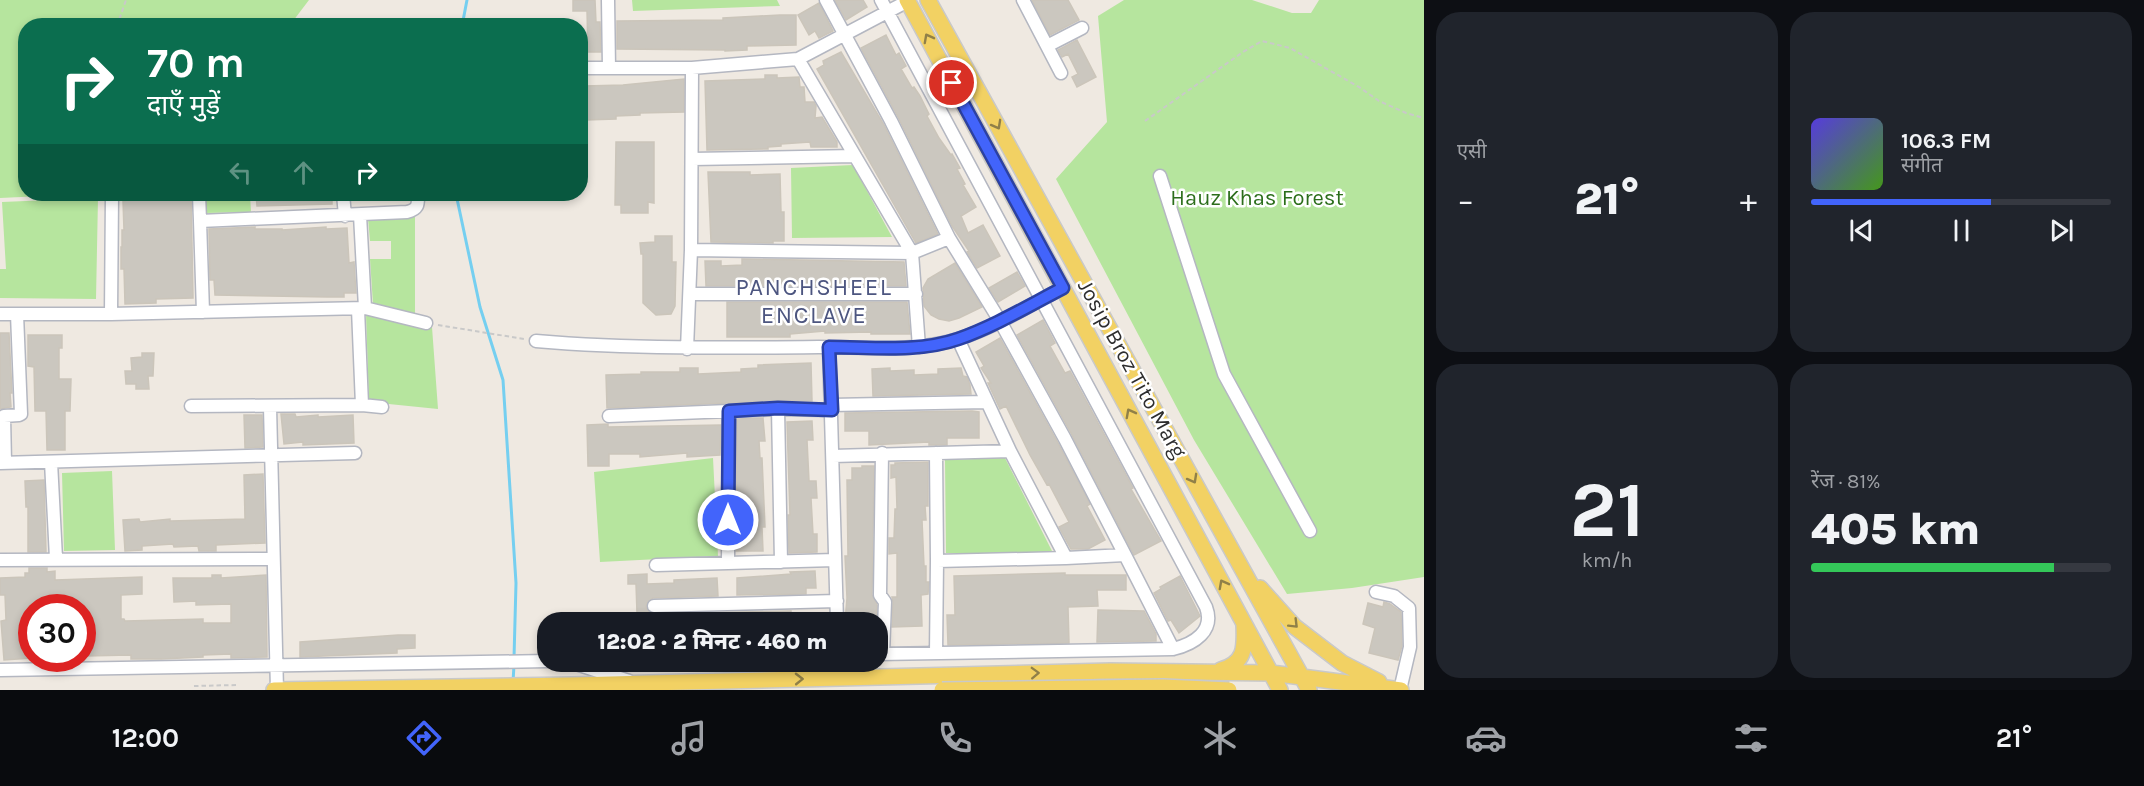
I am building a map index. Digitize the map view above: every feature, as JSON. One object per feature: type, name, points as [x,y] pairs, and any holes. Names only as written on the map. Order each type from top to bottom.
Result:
[{"type":"main road","name":"Josip Broz Tito Marg","points":[[907,0],[1280,690]]},
{"type":"main road","name":"Josip Broz Tito Marg","points":[[928,0],[1309,690]]},
{"type":"main road","points":[[1240,565],[1295,627],[1342,663],[1398,689]]},
{"type":"main road","points":[[1212,672],[1230,667],[1240,658],[1244,647],[1243,622]]},
{"type":"main road","points":[[276,690],[1110,671],[1271,673],[1398,689]]},
{"type":"main road","points":[[1007,674],[1007,690]]},
{"type":"main road","points":[[572,685],[671,690]]},
{"type":"main road","points":[[942,690],[1163,687],[1229,690]]},
{"type":"street","points":[[608,0],[609,68]]},
{"type":"street","points":[[826,0],[949,238],[1000,321],[1065,439],[1173,648]]},
{"type":"street","points":[[588,68],[692,68],[798,59],[845,35],[884,6],[907,0]]},
{"type":"street","points":[[1023,0],[1061,73]]},
{"type":"street","points":[[884,6],[1206,607],[1209,623],[1206,630],[1193,642],[1183,647],[1173,648],[888,654]]},
{"type":"street","points":[[1047,46],[1082,28]]},
{"type":"street","points":[[798,59],[912,253],[919,347]]},
{"type":"street","points":[[687,349],[691,250],[692,68]]},
{"type":"street","points":[[692,159],[855,156]]},
{"type":"street","points":[[1160,176],[1224,374],[1310,531]]},
{"type":"street","points":[[111,314],[112,201]]},
{"type":"street","points":[[199,201],[203,312]]},
{"type":"street","points":[[344,201],[345,216]]},
{"type":"street","points":[[200,221],[345,216],[411,211],[418,206],[418,201]]},
{"type":"street","points":[[360,215],[362,405]]},
{"type":"street","points":[[691,250],[912,253],[949,238]]},
{"type":"street","points":[[536,341],[592,346],[687,349],[919,347],[958,339],[1000,321],[1063,288]]},
{"type":"street","points":[[690,294],[916,294]]},
{"type":"street","points":[[0,314],[111,314],[362,308],[426,323]]},
{"type":"street","points":[[17,314],[21,414],[2,416],[3,463],[355,453]]},
{"type":"street","points":[[958,339],[1010,451],[1066,558]]},
{"type":"street","points":[[829,347],[837,612]]},
{"type":"street","points":[[609,416],[986,402]]},
{"type":"street","points":[[191,406],[362,405],[382,407]]},
{"type":"street","points":[[270,407],[276,690]]},
{"type":"street","points":[[778,408],[781,562]]},
{"type":"street","points":[[728,563],[729,411]]},
{"type":"street","points":[[833,456],[1010,451]]},
{"type":"street","points":[[882,453],[880,595],[885,602],[884,612]]},
{"type":"street","points":[[936,453],[936,653]]},
{"type":"street","points":[[51,462],[56,558]]},
{"type":"street","points":[[937,561],[1125,555]]},
{"type":"street","points":[[0,560],[273,559]]},
{"type":"street","points":[[656,565],[836,560]]},
{"type":"street","points":[[1376,592],[1394,596],[1409,608],[1410,647],[1398,689]]},
{"type":"street","points":[[654,606],[837,600]]},
{"type":"street","points":[[0,670],[537,661]]},
{"type":"street","points":[[600,672],[632,683]]},
{"type":"street","points":[[839,672],[839,678]]},
{"type":"path","points":[[120,18],[126,0]]},
{"type":"path","points":[[1144,121],[1243,51],[1262,41],[1290,48],[1379,101],[1406,114],[1424,117]]},
{"type":"path","points":[[426,323],[536,341]]},
{"type":"path","points":[[194,686],[237,685]]},
{"type":"green space","points":[[0,0],[309,0],[295,18],[18,18],[18,197],[0,198]]},
{"type":"green space","points":[[632,0],[777,0],[780,6],[633,11]]},
{"type":"green space","name":"Hauz Khas Forest","points":[[1124,0],[1252,0],[1292,13],[1311,13],[1319,0],[1424,0],[1424,577],[1352,588],[1287,594],[1194,440],[1056,179],[1107,122],[1098,16]]},
{"type":"green space","points":[[853,165],[892,237],[792,238],[791,168]]},
{"type":"green space","points":[[98,201],[96,299],[0,298],[0,269],[6,269],[2,202]]},
{"type":"green space","points":[[205,201],[250,201],[251,212],[205,213]]},
{"type":"green space","points":[[415,216],[415,314],[373,304],[370,259],[391,259],[391,241],[370,241],[368,218]]},
{"type":"green space","points":[[366,314],[432,327],[438,409],[369,402]]},
{"type":"green space","points":[[713,458],[718,556],[600,562],[594,472]]},
{"type":"green space","points":[[1005,458],[1053,553],[946,553],[945,460]]},
{"type":"green space","points":[[112,471],[115,550],[64,551],[62,473]]},
{"type":"building","points":[[573,0],[595,0],[596,22],[600,22],[601,52],[588,52],[587,11],[573,11]]},
{"type":"building","points":[[835,0],[863,0],[867,7],[846,20]]},
{"type":"building","points":[[1032,0],[1068,0],[1079,20],[1050,35]]},
{"type":"building","points":[[819,3],[833,31],[819,38],[815,31],[809,35],[798,15]]},
{"type":"building","points":[[796,15],[796,45],[747,46],[747,50],[725,51],[617,49],[617,21],[723,20],[723,18]]},
{"type":"building","points":[[886,35],[896,55],[899,53],[906,66],[901,69],[912,88],[914,87],[920,96],[929,114],[927,116],[939,138],[960,168],[957,169],[965,184],[963,185],[976,207],[961,216],[968,233],[983,225],[1000,256],[977,268],[967,252],[969,251],[952,226],[861,48]]},
{"type":"building","points":[[1077,40],[1096,77],[1077,87],[1072,77],[1078,74],[1068,54],[1062,57],[1058,50]]},
{"type":"building","points":[[841,52],[884,125],[938,234],[916,243],[817,69],[824,65],[823,61]]},
{"type":"building","points":[[765,75],[777,75],[777,78],[799,77],[800,87],[804,87],[805,102],[814,102],[815,118],[822,117],[837,142],[837,147],[811,147],[810,142],[781,144],[781,146],[768,147],[768,149],[707,150],[705,81],[765,79]]},
{"type":"building","points":[[684,79],[684,112],[640,113],[640,115],[616,116],[616,119],[588,120],[588,86]]},
{"type":"building","points":[[616,142],[654,142],[654,203],[648,202],[648,213],[621,213],[621,205],[615,205]]},
{"type":"building","points":[[708,172],[750,172],[750,175],[780,174],[784,241],[773,241],[773,243],[711,242]]},
{"type":"building","points":[[123,201],[191,201],[193,298],[156,299],[156,303],[125,304],[124,269],[121,269],[122,230],[124,230]]},
{"type":"building","points":[[257,201],[332,201],[332,204],[257,206]]},
{"type":"building","points":[[255,227],[255,229],[282,230],[347,228],[349,263],[354,262],[356,293],[344,293],[344,297],[215,295],[214,280],[210,280],[209,229]]},
{"type":"building","points":[[655,236],[672,236],[672,262],[676,262],[675,306],[671,314],[656,315],[643,303],[643,254],[641,254],[640,243],[655,242]]},
{"type":"building","points":[[742,259],[904,262],[906,286],[706,286],[705,261],[721,261],[721,266],[742,265]]},
{"type":"building","points":[[955,263],[982,307],[949,321],[931,315],[924,306],[923,288],[928,279]]},
{"type":"building","points":[[1017,272],[1025,286],[998,302],[989,288]]},
{"type":"building","points":[[727,302],[907,302],[910,334],[825,333],[825,331],[790,334],[790,337],[727,337]]},
{"type":"building","points":[[1043,320],[1055,343],[1050,346],[1065,373],[1070,371],[1133,488],[1131,489],[1161,541],[1134,555],[1017,335]]},
{"type":"building","points":[[0,333],[9,333],[12,393],[10,393],[11,407],[0,409]]},
{"type":"building","points":[[28,335],[62,335],[62,348],[59,348],[59,379],[71,379],[70,411],[65,411],[65,450],[47,450],[46,411],[35,411],[34,367],[28,366]]},
{"type":"building","points":[[1000,338],[1090,504],[1087,506],[1105,540],[1088,549],[1071,549],[1059,527],[1069,522],[1049,484],[1047,485],[1030,455],[1006,406],[1000,409],[988,383],[991,383],[981,368],[984,366],[976,352]]},
{"type":"building","points":[[142,353],[154,353],[153,376],[148,376],[149,389],[136,389],[136,384],[126,384],[125,371],[132,371],[131,358],[142,357]]},
{"type":"building","points":[[811,363],[812,401],[607,408],[606,375],[680,372],[680,368],[698,368],[698,374],[741,372],[741,369],[758,368],[758,365]]},
{"type":"building","points":[[890,368],[890,371],[914,370],[914,375],[938,374],[938,369],[961,368],[963,376],[967,377],[971,394],[873,396],[872,369]]},
{"type":"building","points":[[979,412],[979,438],[947,438],[947,445],[929,445],[929,442],[869,445],[869,431],[845,431],[845,413]]},
{"type":"building","points":[[281,414],[295,414],[296,417],[353,415],[354,443],[284,444]]},
{"type":"building","points":[[244,415],[262,415],[263,447],[245,448]]},
{"type":"building","points":[[763,418],[765,441],[759,441],[760,458],[762,458],[765,527],[762,527],[763,551],[736,551],[737,419]]},
{"type":"building","points":[[812,421],[813,440],[807,440],[809,481],[816,481],[817,498],[811,498],[813,534],[817,534],[817,552],[789,553],[787,422]]},
{"type":"building","points":[[608,424],[608,427],[721,425],[720,455],[687,457],[687,453],[640,457],[640,454],[609,454],[609,466],[588,466],[587,425]]},
{"type":"building","points":[[928,462],[928,506],[925,506],[926,520],[922,520],[924,566],[926,566],[926,582],[929,582],[928,594],[921,595],[922,626],[892,627],[892,597],[897,597],[897,553],[889,554],[889,538],[894,538],[895,509],[897,509],[896,477],[891,478],[891,465]]},
{"type":"building","points":[[862,466],[874,466],[872,595],[877,604],[877,612],[846,612],[847,480],[852,480],[852,468],[862,468]]},
{"type":"building","points":[[263,474],[265,543],[216,545],[216,551],[199,551],[198,546],[174,547],[173,544],[142,546],[142,550],[125,551],[123,520],[139,519],[140,522],[170,519],[170,521],[245,519],[244,475]]},
{"type":"building","points":[[44,480],[46,552],[28,552],[28,507],[26,507],[25,481]]},
{"type":"building","points":[[29,568],[47,568],[47,572],[55,571],[55,580],[142,577],[142,594],[121,595],[121,619],[125,621],[203,619],[203,623],[231,623],[231,604],[196,605],[196,601],[174,602],[173,578],[266,575],[267,657],[231,658],[231,654],[131,659],[131,655],[96,656],[96,594],[18,594],[18,659],[4,660],[1,621],[6,620],[5,595],[0,595],[0,578],[25,577],[25,573],[29,573]]},
{"type":"building","points":[[815,571],[816,588],[806,588],[806,594],[737,595],[737,578]]},
{"type":"building","points":[[1065,573],[1065,575],[1126,575],[1126,590],[1097,590],[1098,606],[1068,607],[1069,643],[948,645],[947,615],[955,615],[954,576]]},
{"type":"building","points":[[647,574],[647,584],[717,578],[718,596],[653,598],[647,603],[646,607],[649,612],[637,612],[636,584],[628,584],[628,575]]},
{"type":"building","points":[[1180,576],[1200,616],[1179,633],[1171,620],[1168,621],[1154,593]]},
{"type":"building","points":[[1384,602],[1401,612],[1402,646],[1398,660],[1369,653],[1375,628],[1363,624],[1368,603],[1383,607]]},
{"type":"building","points":[[1098,610],[1144,611],[1156,634],[1156,641],[1097,642]]},
{"type":"building","points":[[415,635],[415,648],[397,649],[397,653],[300,657],[300,642]]},
{"type":"waterway","points":[[464,18],[467,0]]},
{"type":"waterway","points":[[457,201],[480,307],[503,380],[516,583],[514,658]]},
{"type":"waterway","points":[[513,682],[514,665]]},
{"type":"district","name":"PANCHSHEEL ENCLAVE","points":[[814,301]]},
{"type":"route","points":[[728,520],[729,411],[778,408],[832,410],[829,347],[919,347],[958,339],[1000,321],[1063,288],[952,83]]}]
